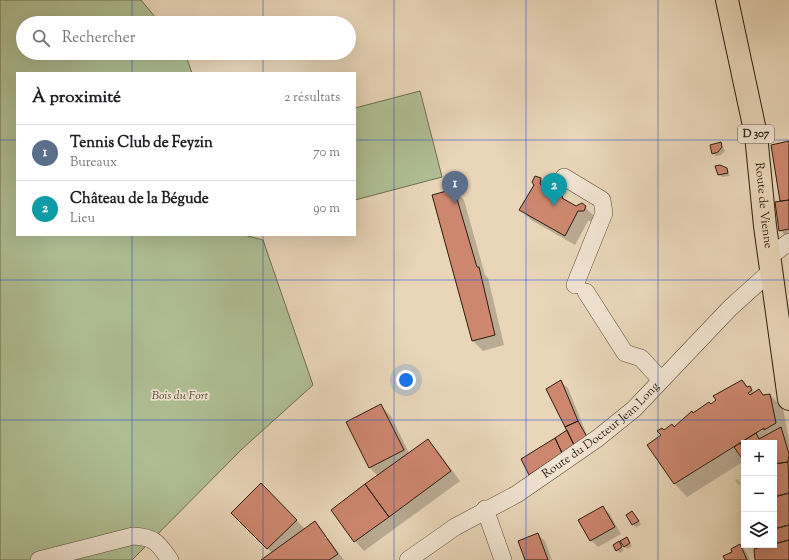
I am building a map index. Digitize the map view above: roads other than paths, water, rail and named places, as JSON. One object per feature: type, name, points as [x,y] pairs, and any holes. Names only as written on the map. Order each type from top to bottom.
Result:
[{"type":"main road","name":"Route de Vienne","points":[[727,0],[756,135],[770,264]]},
{"type":"main road","name":"D 307","points":[[770,264],[789,399]]},
{"type":"street","points":[[564,177],[602,200],[604,213],[581,289],[625,353],[641,358],[661,380]]},
{"type":"street","name":"Route du Docteur Jean Long","points":[[408,560],[455,527],[485,509],[517,494],[598,438],[634,409],[730,308],[789,242]]},
{"type":"street","points":[[485,509],[503,560]]},
{"type":"street","points":[[39,560],[133,536],[148,536],[157,542],[170,560]]},
{"type":"place","name":"Tennis Club de Feyzin","points":[[455,204]]},
{"type":"place","name":"Château de la Bégude","points":[[554,206]]},
{"type":"park label","name":"Bois du Fort","points":[[180,396]]}]
